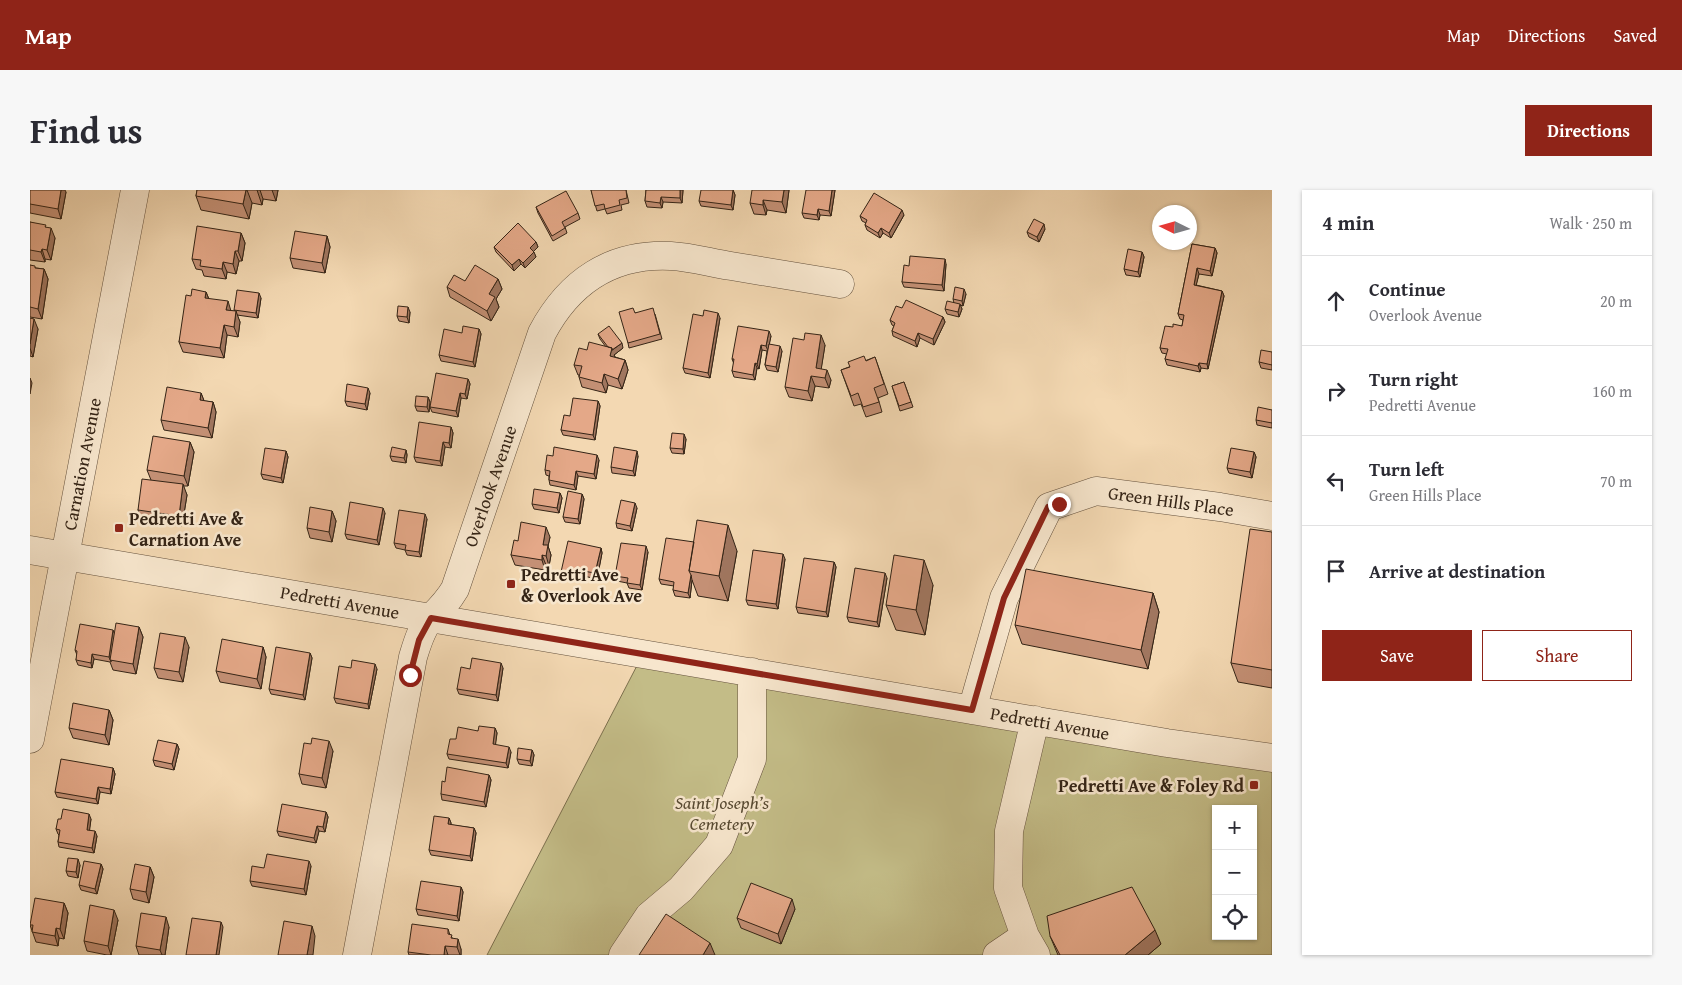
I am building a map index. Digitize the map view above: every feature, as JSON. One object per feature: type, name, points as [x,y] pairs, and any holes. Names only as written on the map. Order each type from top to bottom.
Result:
[{"type":"street","name":"Carnation Avenue","points":[[30,738],[135,190]]},
{"type":"street","name":"Overlook Avenue","points":[[357,955],[413,656],[431,618],[447,602],[455,589],[542,333],[552,314],[565,297],[599,271],[639,257],[671,256],[840,284]]},
{"type":"street","name":"Green Hills Place","points":[[972,710],[1004,598],[1048,507],[1096,492],[1220,507],[1272,516]]},
{"type":"street","name":"Pedretti Avenue","points":[[30,550],[1167,743],[1272,758]]},
{"type":"street","points":[[623,955],[649,916],[681,889],[719,845],[752,758],[752,672]]},
{"type":"street","points":[[997,955],[1031,946],[1008,888],[1009,831],[1035,720]]},
{"type":"green space","name":"Saint Joseph’s Cemetery","points":[[643,654],[1272,758],[1272,955],[487,955]]},
{"type":"building","points":[[30,190],[61,190],[58,209],[30,204]]},
{"type":"building","points":[[197,190],[246,190],[243,204],[196,196]]},
{"type":"building","points":[[591,190],[626,190],[627,198],[619,200],[620,205],[605,209],[604,204],[595,206]]},
{"type":"building","points":[[646,190],[680,190],[680,198],[661,197],[660,203],[645,201]]},
{"type":"building","points":[[701,190],[733,190],[731,205],[699,201]]},
{"type":"building","points":[[752,190],[784,190],[782,202],[763,200],[763,205],[750,203]]},
{"type":"building","points":[[806,190],[832,190],[829,211],[818,209],[817,215],[802,213]]},
{"type":"building","points":[[566,191],[578,213],[562,222],[565,228],[552,236],[536,207]]},
{"type":"building","points":[[874,193],[902,210],[889,233],[881,228],[878,233],[865,225],[867,220],[860,216]]},
{"type":"building","points":[[1034,219],[1044,224],[1037,237],[1027,232]]},
{"type":"building","points":[[30,222],[46,225],[45,227],[51,228],[47,250],[42,249],[41,252],[30,250]]},
{"type":"building","points":[[518,223],[536,242],[530,248],[534,252],[523,263],[519,259],[512,265],[494,247]]},
{"type":"building","points":[[197,226],[241,233],[238,251],[235,251],[233,264],[223,262],[222,269],[200,266],[201,260],[192,259]]},
{"type":"building","points":[[295,231],[327,236],[322,263],[290,258]]},
{"type":"building","points":[[1197,245],[1215,248],[1210,271],[1197,268],[1194,285],[1222,291],[1207,364],[1199,363],[1198,366],[1165,359],[1168,349],[1160,348],[1165,326],[1173,327],[1173,324],[1182,326],[1184,315],[1178,314],[1191,250],[1197,250]]},
{"type":"building","points":[[1128,249],[1142,252],[1138,272],[1124,269]]},
{"type":"building","points":[[910,256],[945,259],[942,285],[902,282],[904,265],[909,266]]},
{"type":"building","points":[[30,265],[35,266],[35,268],[44,269],[38,309],[30,307]]},
{"type":"building","points":[[475,265],[498,279],[489,294],[495,297],[487,311],[447,287],[454,275],[465,281]]},
{"type":"building","points":[[955,287],[964,289],[962,301],[953,299]]},
{"type":"building","points":[[192,289],[206,292],[205,298],[228,301],[226,310],[236,311],[234,327],[224,325],[220,348],[179,342],[186,295],[191,296]]},
{"type":"building","points":[[237,290],[259,293],[256,313],[234,310]]},
{"type":"building","points":[[906,300],[943,317],[933,339],[918,333],[915,341],[892,331],[895,323],[890,320],[896,306],[902,308]]},
{"type":"building","points":[[947,301],[960,304],[958,312],[945,309]]},
{"type":"building","points":[[398,306],[408,307],[407,317],[397,316]]},
{"type":"building","points":[[633,308],[635,313],[653,308],[660,334],[628,343],[619,312]]},
{"type":"building","points":[[704,310],[718,313],[708,373],[683,368],[693,314],[703,316]]},
{"type":"building","points":[[30,318],[34,319],[30,344]]},
{"type":"building","points":[[463,326],[479,329],[473,362],[439,355],[444,329],[462,333]]},
{"type":"building","points":[[609,326],[622,343],[612,350],[598,334]]},
{"type":"building","points":[[738,326],[769,331],[766,346],[761,345],[753,375],[732,371],[734,359],[732,359]]},
{"type":"building","points":[[805,333],[821,335],[816,368],[827,370],[825,378],[811,376],[808,391],[785,387],[793,338],[804,340]]},
{"type":"building","points":[[589,342],[612,348],[610,356],[625,360],[618,379],[604,374],[602,383],[579,377],[582,366],[574,365],[579,348],[587,350]]},
{"type":"building","points":[[769,344],[780,346],[776,367],[765,365]]},
{"type":"building","points":[[1261,350],[1272,352],[1272,365],[1259,362]]},
{"type":"building","points":[[864,356],[866,361],[875,357],[884,384],[874,388],[879,402],[863,407],[858,393],[851,396],[841,370],[850,367],[848,362]]},
{"type":"building","points":[[436,373],[468,379],[465,394],[460,393],[456,411],[430,407]]},
{"type":"building","points":[[904,382],[911,402],[899,406],[892,386]]},
{"type":"building","points":[[347,384],[368,388],[365,404],[345,401]]},
{"type":"building","points":[[167,387],[201,393],[200,400],[213,402],[208,428],[161,420]]},
{"type":"building","points":[[416,396],[428,397],[427,407],[415,406]]},
{"type":"building","points":[[573,398],[598,401],[593,435],[561,430],[564,415],[570,416]]},
{"type":"building","points":[[1258,407],[1272,410],[1272,423],[1256,420]]},
{"type":"building","points":[[419,422],[451,427],[449,443],[443,442],[440,461],[414,457]]},
{"type":"building","points":[[672,433],[684,434],[683,449],[670,448]]},
{"type":"building","points":[[153,436],[190,442],[184,476],[147,470]]},
{"type":"building","points":[[392,447],[406,450],[404,458],[390,456]]},
{"type":"building","points":[[554,447],[597,455],[594,474],[576,471],[574,485],[549,480],[550,471],[545,470],[547,455],[553,456]]},
{"type":"building","points":[[614,447],[637,451],[633,471],[611,467]]},
{"type":"building","points":[[265,448],[286,451],[281,478],[261,474]]},
{"type":"building","points":[[1231,448],[1254,452],[1250,472],[1227,468]]},
{"type":"building","points":[[142,479],[183,484],[179,516],[138,510]]},
{"type":"building","points":[[534,489],[560,493],[557,508],[532,504]]},
{"type":"building","points":[[568,491],[582,494],[578,519],[563,517]]},
{"type":"building","points":[[621,500],[635,503],[630,526],[616,523]]},
{"type":"building","points":[[350,502],[383,508],[377,540],[345,534]]},
{"type":"building","points":[[310,507],[332,511],[329,532],[307,528]]},
{"type":"building","points":[[399,510],[425,514],[419,552],[405,550],[406,545],[394,543]]},
{"type":"building","points":[[697,520],[728,525],[719,576],[689,571]]},
{"type":"building","points":[[521,522],[546,527],[543,545],[548,545],[546,556],[542,555],[542,560],[511,555],[514,540],[518,541]]},
{"type":"building","points":[[1250,529],[1272,532],[1272,670],[1231,663]]},
{"type":"building","points":[[666,538],[694,542],[689,571],[691,575],[688,593],[673,590],[674,582],[659,579]]},
{"type":"building","points":[[568,541],[601,548],[595,573],[577,570],[576,576],[561,572]]},
{"type":"building","points":[[621,543],[646,546],[640,585],[627,583],[628,578],[615,576]]},
{"type":"building","points":[[753,550],[783,554],[776,604],[746,600]]},
{"type":"building","points":[[894,555],[924,560],[916,610],[886,605]]},
{"type":"building","points":[[804,558],[834,562],[826,612],[796,607]]},
{"type":"building","points":[[855,568],[885,573],[877,622],[847,617]]},
{"type":"building","points":[[1026,569],[1153,593],[1141,650],[1015,625]]},
{"type":"building","points":[[116,623],[139,627],[133,664],[110,660]]},
{"type":"building","points":[[80,624],[113,630],[109,657],[92,654],[91,663],[76,660],[77,651],[75,650]]},
{"type":"building","points":[[160,633],[185,637],[179,672],[154,668]]},
{"type":"building","points":[[222,639],[263,647],[257,679],[216,671]]},
{"type":"building","points":[[276,647],[310,653],[303,695],[269,689]]},
{"type":"building","points":[[472,658],[501,663],[496,695],[457,689],[461,667],[470,669]]},
{"type":"building","points":[[352,660],[375,664],[368,704],[334,698],[339,666],[351,668]]},
{"type":"building","points":[[73,703],[109,710],[105,735],[69,728]]},
{"type":"building","points":[[479,726],[495,728],[493,744],[509,747],[506,763],[447,754],[450,739],[456,739],[458,727],[478,731]]},
{"type":"building","points":[[312,738],[329,741],[322,778],[299,774],[304,743],[311,744]]},
{"type":"building","points":[[158,740],[177,744],[172,764],[153,760]]},
{"type":"building","points":[[518,748],[532,750],[530,761],[517,759]]},
{"type":"building","points":[[61,759],[113,768],[110,789],[98,787],[96,799],[55,792]]},
{"type":"building","points":[[447,767],[489,775],[484,802],[441,794],[442,781],[445,782]]},
{"type":"building","points":[[282,804],[326,812],[323,827],[317,826],[314,838],[277,831]]},
{"type":"building","points":[[63,809],[89,814],[87,830],[95,831],[92,848],[58,842],[60,830],[56,829]]},
{"type":"building","points":[[434,816],[449,818],[448,824],[474,828],[470,856],[429,850]]},
{"type":"building","points":[[267,854],[309,861],[304,889],[250,881],[252,866],[264,868]]},
{"type":"building","points":[[68,858],[78,859],[76,872],[66,871]]},
{"type":"building","points":[[84,861],[101,864],[95,889],[79,885]]},
{"type":"building","points":[[135,864],[150,867],[146,892],[130,889]]},
{"type":"building","points":[[421,881],[461,887],[457,916],[416,909]]},
{"type":"building","points":[[751,883],[792,899],[778,934],[737,918]]},
{"type":"building","points":[[1132,887],[1155,930],[1125,955],[1060,955],[1050,936],[1047,916]]},
{"type":"building","points":[[35,898],[64,903],[60,929],[56,928],[55,936],[32,932],[33,925],[30,925]]},
{"type":"building","points":[[90,905],[114,910],[108,946],[84,941]]},
{"type":"building","points":[[141,913],[166,917],[160,950],[136,946]]},
{"type":"building","points":[[666,914],[710,943],[703,955],[639,955]]},
{"type":"building","points":[[192,918],[221,922],[216,955],[186,955]]},
{"type":"building","points":[[284,921],[312,926],[307,955],[278,955]]},
{"type":"building","points":[[412,924],[448,929],[448,934],[452,935],[451,938],[458,939],[457,947],[445,946],[444,955],[408,952]]},
{"type":"place","name":"Pedretti Ave & Carnation Ave","points":[[119,528]]},
{"type":"place","name":"Pedretti Ave & Overlook Ave","points":[[511,584]]},
{"type":"place","name":"Pedretti Ave & Foley Rd","points":[[1254,785]]},
{"type":"route","points":[[410,675],[413,656],[431,618],[972,710],[1004,598],[1048,507],[1059,504]]}]
